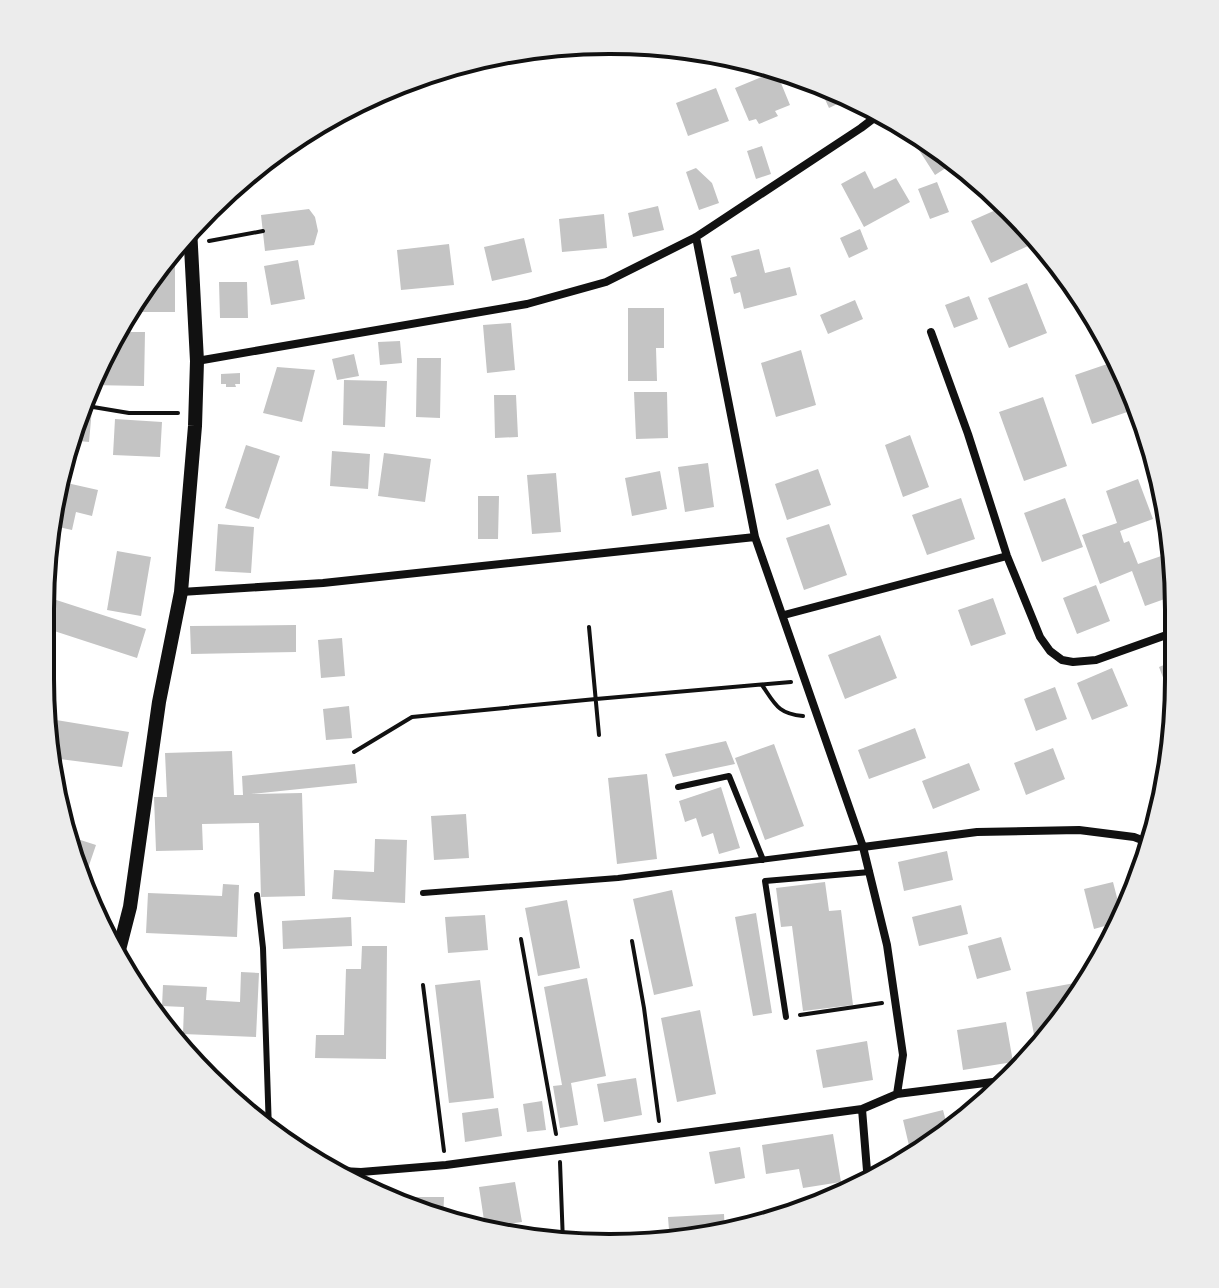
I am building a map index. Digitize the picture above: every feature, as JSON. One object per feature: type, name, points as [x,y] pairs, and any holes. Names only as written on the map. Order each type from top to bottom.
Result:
[{"type":"street","points":[[197,361],[527,304],[606,282],[696,237],[872,120]]},
{"type":"street","points":[[696,237],[755,537],[870,872],[887,945],[903,1055],[897,1094]]},
{"type":"street","points":[[120,942],[136,872],[156,716],[181,592],[197,361],[191,244]]},
{"type":"street","points":[[931,332],[1007,556],[1040,637],[1050,651],[1062,660],[1096,660],[1165,635]]},
{"type":"street","points":[[181,592],[323,583],[755,537]]},
{"type":"street","points":[[784,615],[1007,556]]},
{"type":"street","points":[[863,847],[977,832],[1079,830],[1141,840]]},
{"type":"street","points":[[354,1172],[446,1165],[862,1109],[897,1094],[990,1082]]},
{"type":"street","points":[[862,1109],[867,1171]]},
{"type":"lane","points":[[678,787],[729,776],[763,860]]},
{"type":"lane","points":[[423,893],[618,878],[863,847]]},
{"type":"lane","points":[[786,1017],[765,881],[870,872]]},
{"type":"lane","points":[[257,895],[263,948],[269,1117]]},
{"type":"path","points":[[227,238],[263,231]]},
{"type":"path","points":[[92,407],[129,413],[195,413]]},
{"type":"path","points":[[589,627],[599,735]]},
{"type":"path","points":[[354,752],[412,717],[805,681]]},
{"type":"path","points":[[762,684],[773,702],[788,715],[817,718]]},
{"type":"path","points":[[521,939],[559,1150],[563,1232]]},
{"type":"path","points":[[632,941],[661,1136]]},
{"type":"path","points":[[423,985],[446,1165]]},
{"type":"path","points":[[786,1017],[895,1001]]},
{"type":"building","points":[[764,76],[780,81],[790,105],[775,111],[778,116],[759,124],[756,119],[749,121],[735,88]]},
{"type":"building","points":[[716,88],[729,121],[688,136],[676,103]]},
{"type":"building","points":[[824,97],[838,103],[829,108]]},
{"type":"building","points":[[762,146],[771,174],[756,179],[747,151]]},
{"type":"building","points":[[917,148],[946,168],[935,175]]},
{"type":"building","points":[[696,168],[712,183],[719,203],[699,210],[686,172]]},
{"type":"building","points":[[865,171],[874,189],[896,178],[910,202],[864,227],[841,184]]},
{"type":"building","points":[[937,182],[949,212],[930,219],[918,189]]},
{"type":"building","points":[[658,206],[664,230],[633,237],[628,213]]},
{"type":"building","points":[[309,209],[315,217],[318,231],[314,245],[265,251],[261,215]]},
{"type":"building","points":[[995,210],[1028,246],[991,263],[971,221]]},
{"type":"building","points":[[604,214],[607,248],[562,252],[559,219]]},
{"type":"building","points":[[860,229],[868,249],[849,258],[840,238]]},
{"type":"building","points":[[524,238],[532,272],[492,281],[484,247]]},
{"type":"building","points":[[449,244],[454,285],[401,290],[397,250]]},
{"type":"building","points":[[759,249],[765,273],[790,267],[797,295],[744,309],[740,292],[734,294],[730,278],[737,276],[731,256]]},
{"type":"building","points":[[298,260],[305,299],[271,305],[264,266]]},
{"type":"building","points":[[173,266],[175,266],[175,312],[141,312]]},
{"type":"building","points":[[219,282],[247,282],[248,318],[220,318]]},
{"type":"building","points":[[1027,283],[1047,333],[1009,348],[988,298]]},
{"type":"building","points":[[969,296],[978,319],[954,328],[945,305]]},
{"type":"building","points":[[855,300],[863,319],[828,334],[820,315]]},
{"type":"building","points":[[628,308],[664,308],[664,348],[656,348],[657,381],[628,381]]},
{"type":"building","points":[[511,323],[515,370],[487,373],[483,325]]},
{"type":"building","points":[[128,332],[145,332],[144,386],[101,385]]},
{"type":"building","points":[[400,341],[402,363],[380,365],[378,342]]},
{"type":"building","points":[[801,350],[816,405],[776,417],[761,363]]},
{"type":"building","points":[[354,354],[359,376],[337,380],[332,359]]},
{"type":"building","points":[[417,358],[441,358],[440,418],[416,417]]},
{"type":"building","points":[[1108,364],[1129,412],[1092,424],[1075,375]]},
{"type":"building","points":[[277,367],[315,370],[302,422],[263,413]]},
{"type":"building","points":[[240,373],[240,384],[235,384],[236,387],[221,384],[221,374]]},
{"type":"building","points":[[344,380],[387,381],[385,427],[343,425]]},
{"type":"building","points":[[634,392],[667,392],[668,438],[636,439]]},
{"type":"building","points":[[494,395],[516,395],[518,437],[495,438]]},
{"type":"building","points":[[1043,397],[1067,466],[1024,481],[999,412]]},
{"type":"building","points":[[91,409],[92,409],[89,442],[80,441]]},
{"type":"building","points":[[115,419],[162,422],[160,457],[113,455]]},
{"type":"building","points":[[910,435],[929,487],[903,497],[885,445]]},
{"type":"building","points":[[246,445],[280,456],[259,519],[225,508]]},
{"type":"building","points":[[332,451],[370,454],[368,489],[330,486]]},
{"type":"building","points":[[384,453],[431,459],[425,502],[378,496]]},
{"type":"building","points":[[708,463],[714,507],[685,512],[678,467]]},
{"type":"building","points":[[818,469],[831,505],[787,520],[775,484]]},
{"type":"building","points":[[660,471],[667,509],[632,516],[625,478]]},
{"type":"building","points":[[556,473],[561,532],[532,534],[527,475]]},
{"type":"building","points":[[1138,479],[1153,519],[1120,531],[1124,543],[1129,541],[1138,564],[1162,556],[1165,599],[1145,606],[1132,571],[1100,584],[1082,535],[1117,523],[1106,491]]},
{"type":"building","points":[[69,483],[98,490],[92,516],[76,512],[72,530],[61,527]]},
{"type":"building","points":[[478,496],[499,496],[498,539],[478,539]]},
{"type":"building","points":[[961,498],[975,539],[927,555],[912,515]]},
{"type":"building","points":[[1065,498],[1083,547],[1042,562],[1024,513]]},
{"type":"building","points":[[218,524],[254,527],[251,573],[215,571]]},
{"type":"building","points":[[829,524],[847,575],[804,590],[786,538]]},
{"type":"building","points":[[117,551],[151,557],[141,616],[107,610]]},
{"type":"building","points":[[1096,585],[1110,621],[1077,634],[1063,598]]},
{"type":"building","points":[[993,598],[1006,634],[971,646],[958,610]]},
{"type":"building","points":[[54,599],[146,629],[137,658],[54,631]]},
{"type":"building","points":[[296,625],[296,652],[191,654],[190,626]]},
{"type":"building","points":[[880,635],[897,678],[845,699],[828,655]]},
{"type":"building","points":[[342,638],[345,676],[321,678],[318,640]]},
{"type":"building","points":[[1165,664],[1165,682],[1159,667]]},
{"type":"building","points":[[1112,668],[1128,706],[1092,720],[1077,683]]},
{"type":"building","points":[[1055,687],[1067,719],[1036,731],[1024,699]]},
{"type":"building","points":[[349,706],[352,738],[326,740],[323,709]]},
{"type":"building","points":[[56,720],[129,732],[122,767],[60,759]]},
{"type":"building","points":[[915,728],[926,758],[869,779],[858,750]]},
{"type":"building","points":[[726,741],[735,764],[673,777],[665,754]]},
{"type":"building","points":[[774,744],[804,826],[765,840],[735,758]]},
{"type":"building","points":[[1053,748],[1065,779],[1026,795],[1014,763]]},
{"type":"building","points":[[232,751],[234,795],[243,795],[242,776],[355,764],[357,783],[251,794],[302,793],[305,896],[261,897],[259,823],[202,824],[203,850],[156,851],[154,797],[167,797],[165,753]]},
{"type":"building","points":[[969,763],[980,790],[933,809],[922,781]]},
{"type":"building","points":[[647,774],[657,859],[617,864],[608,778]]},
{"type":"building","points":[[721,787],[740,848],[719,854],[713,833],[702,837],[696,818],[685,822],[679,801]]},
{"type":"building","points":[[466,814],[469,858],[434,860],[431,816]]},
{"type":"building","points":[[78,839],[96,845],[88,869]]},
{"type":"building","points":[[375,839],[407,840],[405,903],[332,899],[334,870],[374,872]]},
{"type":"building","points":[[947,851],[953,880],[904,891],[898,862]]},
{"type":"building","points":[[825,882],[829,911],[841,910],[853,1005],[803,1011],[792,926],[781,927],[776,888]]},
{"type":"building","points":[[1113,882],[1118,902],[1107,925],[1094,929],[1084,889]]},
{"type":"building","points":[[223,884],[239,885],[237,937],[146,933],[148,893],[222,896]]},
{"type":"building","points":[[672,890],[693,986],[654,995],[633,899]]},
{"type":"building","points":[[567,900],[580,968],[538,976],[525,908]]},
{"type":"building","points":[[961,905],[968,934],[919,946],[912,917]]},
{"type":"building","points":[[756,913],[772,1013],[753,1016],[735,917]]},
{"type":"building","points":[[485,915],[488,950],[448,953],[445,917]]},
{"type":"building","points":[[351,917],[352,946],[283,949],[282,921]]},
{"type":"building","points":[[1001,937],[1011,970],[977,979],[968,946]]},
{"type":"building","points":[[362,946],[387,946],[386,1059],[315,1058],[316,1035],[344,1035],[346,969],[361,969]]},
{"type":"building","points":[[241,972],[259,973],[256,1037],[183,1034],[184,1007],[162,1006],[163,985],[207,987],[206,1000],[240,1002]]},
{"type":"building","points":[[587,978],[606,1076],[571,1083],[578,1125],[560,1128],[553,1086],[562,1085],[544,987]]},
{"type":"building","points":[[480,980],[494,1098],[449,1103],[435,985]]},
{"type":"building","points":[[1073,983],[1034,1036],[1026,992]]},
{"type":"building","points":[[700,1010],[716,1094],[677,1102],[661,1018]]},
{"type":"building","points":[[1006,1022],[1013,1060],[963,1070],[957,1030]]},
{"type":"building","points":[[867,1041],[873,1080],[823,1088],[816,1050]]},
{"type":"building","points":[[636,1078],[642,1115],[604,1122],[597,1084]]},
{"type":"building","points":[[542,1101],[546,1130],[527,1132],[523,1104]]},
{"type":"building","points":[[498,1108],[502,1136],[465,1142],[462,1113]]},
{"type":"building","points":[[943,1110],[946,1121],[909,1146],[903,1120]]},
{"type":"building","points":[[833,1134],[841,1182],[803,1188],[799,1169],[766,1174],[762,1145]]},
{"type":"building","points":[[740,1147],[745,1178],[715,1184],[709,1152]]},
{"type":"building","points":[[515,1182],[522,1222],[507,1224],[484,1219],[479,1187]]},
{"type":"building","points":[[410,1197],[444,1197],[444,1209]]},
{"type":"building","points":[[724,1214],[724,1222],[669,1230],[668,1217]]}]
